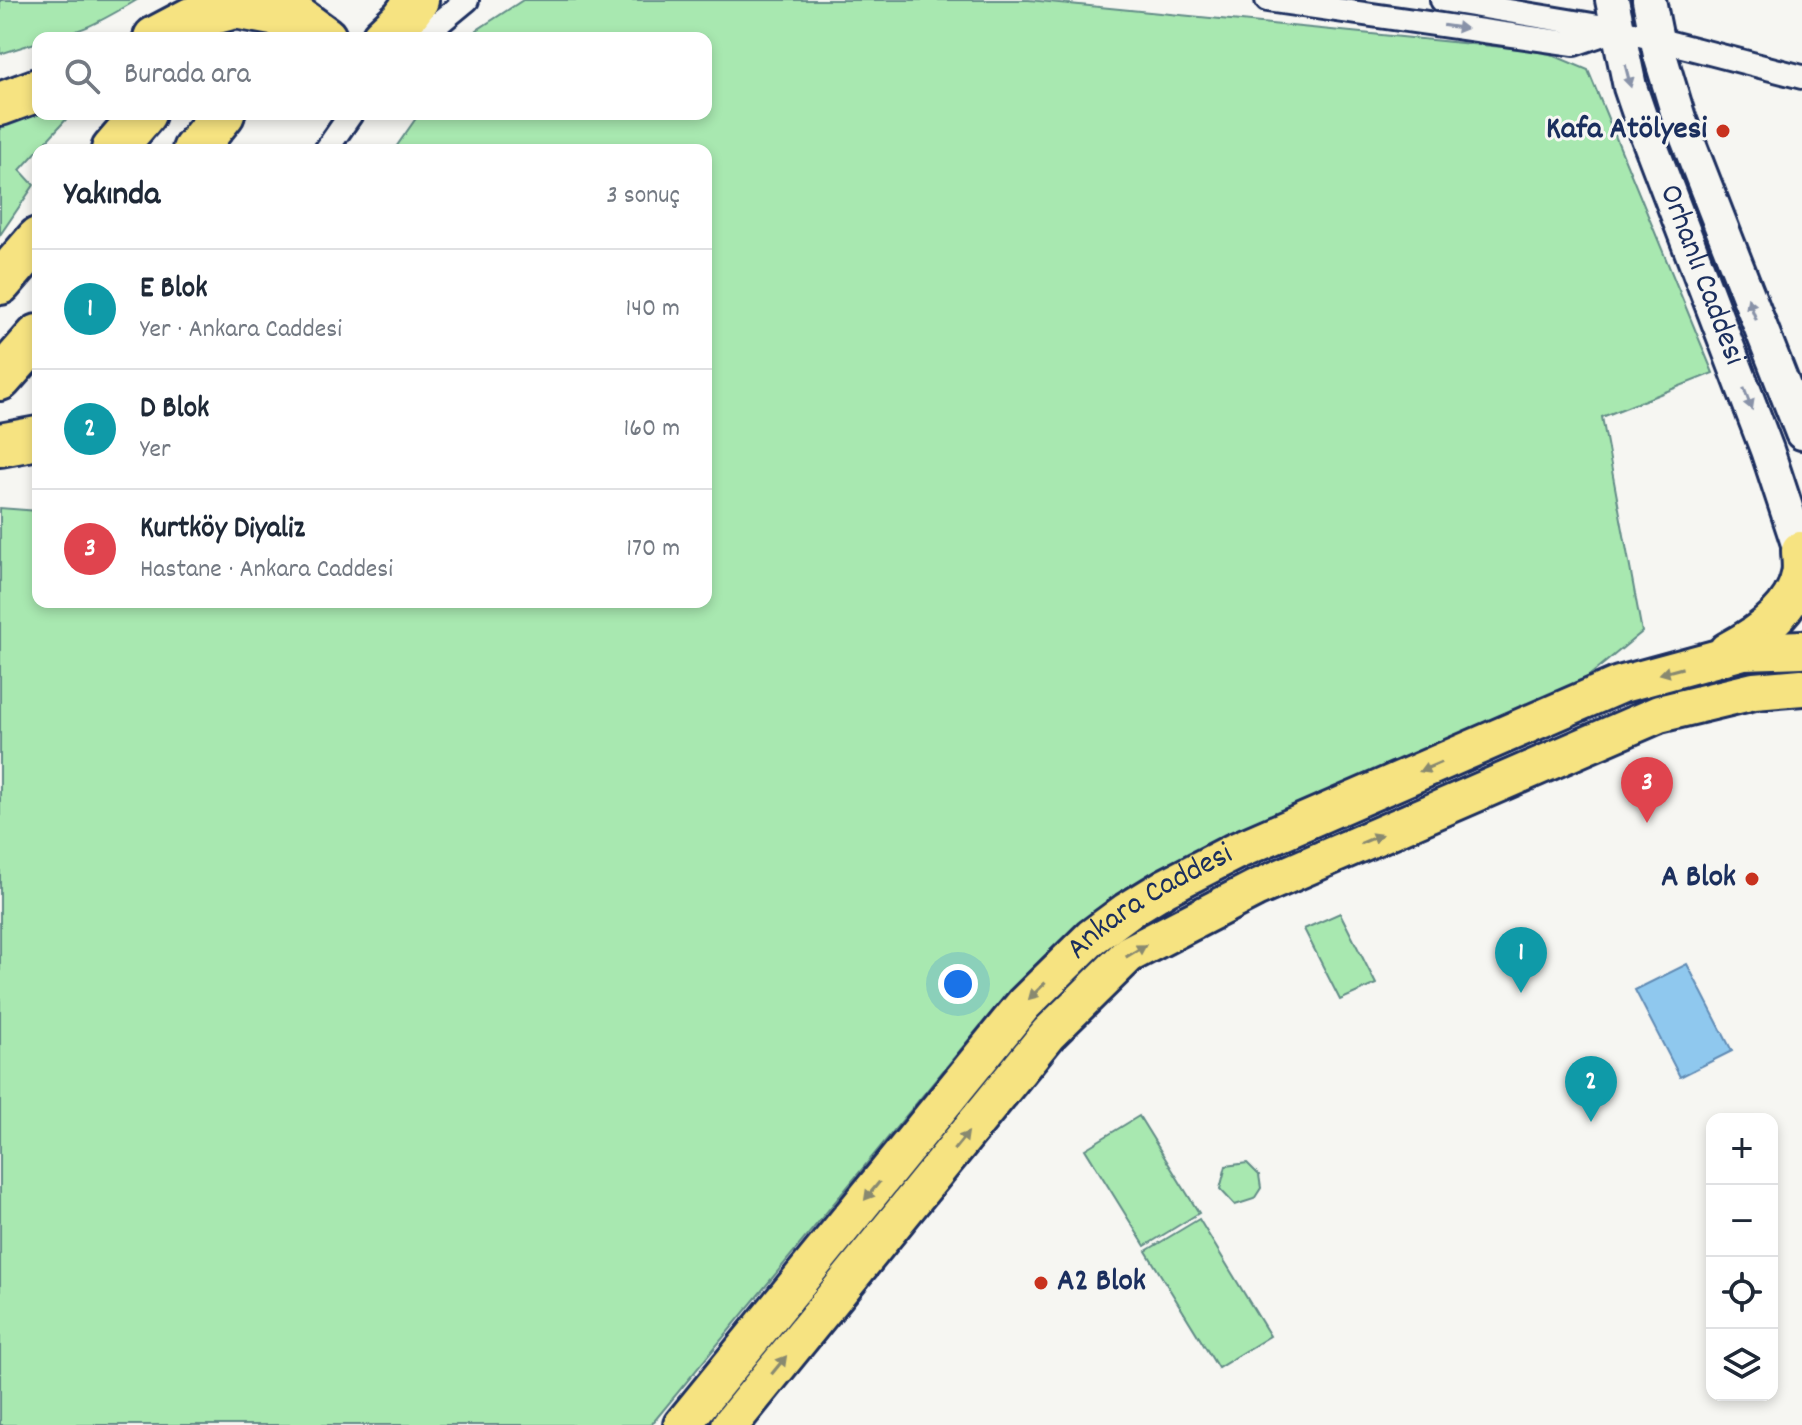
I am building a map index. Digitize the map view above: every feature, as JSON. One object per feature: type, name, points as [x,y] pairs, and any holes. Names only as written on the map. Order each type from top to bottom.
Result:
[{"type":"highway","points":[[389,32],[417,0]]},
{"type":"highway","points":[[166,32],[191,19],[237,3],[306,24]]},
{"type":"highway","points":[[213,32],[237,3]]},
{"type":"highway","points":[[0,104],[32,92]]},
{"type":"highway","points":[[118,144],[139,120]]},
{"type":"highway","points":[[199,144],[218,120]]},
{"type":"highway","points":[[0,283],[32,246]]},
{"type":"highway","points":[[0,379],[32,343]]},
{"type":"highway","points":[[0,445],[32,439]]},
{"type":"main road","points":[[1713,659],[1751,638],[1773,620],[1789,601],[1801,574],[1801,556]]},
{"type":"main road","name":"Ankara Caddesi","points":[[682,1425],[1024,1004],[1092,937],[1127,911],[1234,852],[1619,685],[1744,651],[1802,649]]},
{"type":"main road","name":"Ankara Caddesi","points":[[730,1425],[1048,1034],[1129,954],[1255,889],[1659,714],[1754,691],[1802,687]]},
{"type":"street","points":[[428,32],[467,0]]},
{"type":"street","points":[[1267,0],[1574,44],[1615,15]]},
{"type":"street","points":[[1442,0],[1615,15],[1657,42],[1802,77]]},
{"type":"street","name":"Orhanlı Caddesi","points":[[1649,0],[1657,42],[1679,118],[1802,433]]},
{"type":"street","name":"Orhanlı Caddesi","points":[[1615,15],[1643,125],[1767,450],[1801,556]]},
{"type":"street","points":[[330,144],[347,120]]},
{"type":"street","points":[[0,434],[32,437]]},
{"type":"green space","points":[[0,0],[137,0],[74,32],[32,32],[32,44],[0,54]]},
{"type":"green space","points":[[523,0],[1029,0],[1522,49],[1550,54],[1588,70],[1713,373],[1602,417],[1642,632],[1567,694],[1371,777],[1109,902],[1078,926],[995,1008],[651,1425],[0,1425],[0,508],[32,511],[32,608],[712,608],[712,144],[398,144],[415,120],[712,120],[712,32],[477,30]]},
{"type":"green space","points":[[32,106],[32,120],[66,120],[44,144],[32,144],[32,157],[20,170],[32,183],[32,188],[0,235],[0,116]]},
{"type":"green space","points":[[1340,913],[1376,984],[1340,1000],[1304,929]]},
{"type":"green space","points":[[1139,1116],[1199,1213],[1145,1246],[1085,1149]]},
{"type":"green space","points":[[1247,1163],[1259,1175],[1261,1188],[1254,1199],[1235,1205],[1220,1189],[1226,1166]]},
{"type":"green space","points":[[1199,1219],[1270,1336],[1218,1368],[1146,1251]]},
{"type":"water","points":[[1687,964],[1732,1051],[1680,1077],[1635,990]]},
{"type":"place","name":"Kafa Atölyesi","points":[[1723,131]]},
{"type":"place","name":"Kurtköy Diyaliz","points":[[1647,823]]},
{"type":"place","name":"A Blok","points":[[1752,879]]},
{"type":"place","name":"E Blok","points":[[1521,993]]},
{"type":"place","name":"D Blok","points":[[1591,1122]]},
{"type":"place","name":"A2 Blok","points":[[1041,1283]]}]
